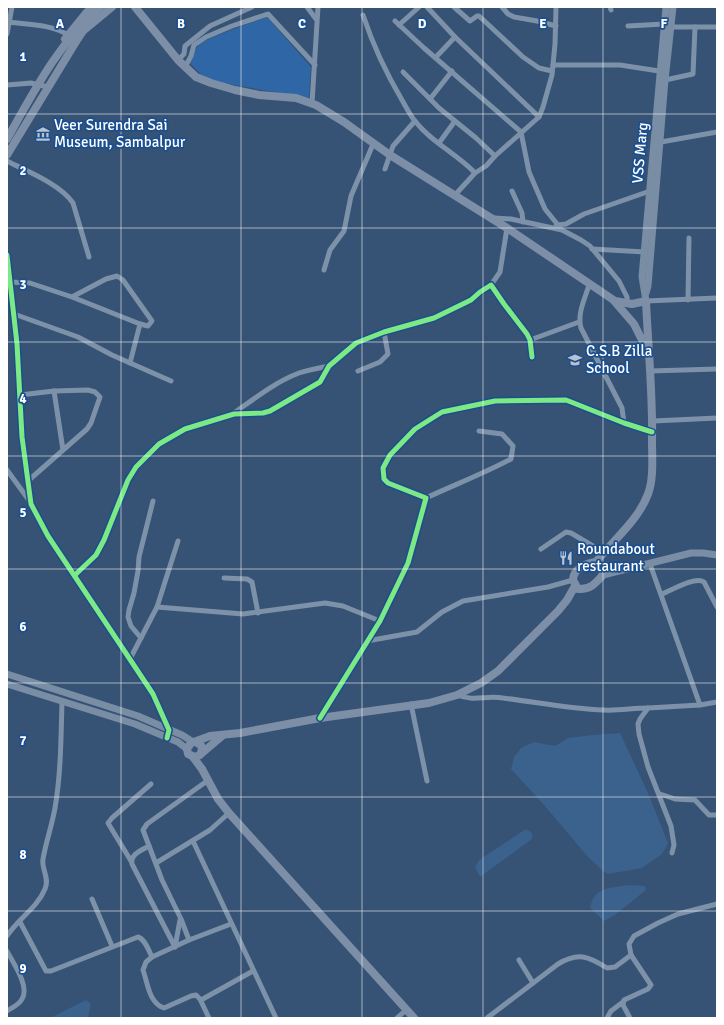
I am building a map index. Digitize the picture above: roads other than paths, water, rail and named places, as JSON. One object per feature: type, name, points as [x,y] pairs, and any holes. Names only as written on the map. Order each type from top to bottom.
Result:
[{"type":"main road","points":[[7,139],[64,46],[88,17],[100,7]]},
{"type":"main road","points":[[7,155],[83,31],[112,7]]},
{"type":"main road","points":[[135,7],[178,60],[196,77],[210,83],[250,93],[296,98],[314,104],[329,112],[374,142],[390,155],[507,228],[589,285],[615,301],[632,304],[646,297]]},
{"type":"main road","name":"VSS Marg","points":[[646,297],[642,277],[659,71],[668,29],[666,7]]},
{"type":"main road","points":[[596,562],[603,552],[634,518],[648,494],[650,485],[652,462],[652,420],[646,297],[661,142],[668,29],[673,7]]},
{"type":"main road","points":[[7,133],[35,84],[68,34],[89,9]]},
{"type":"main road","points":[[615,301],[634,324],[648,353]]},
{"type":"main road","points":[[603,575],[601,566],[596,562],[589,563],[577,570],[573,576],[574,583],[578,589],[590,588],[603,575],[691,554],[703,553],[717,555]]},
{"type":"main road","points":[[187,749],[189,744],[210,736],[223,736],[320,718],[411,704],[429,703],[457,695],[498,671],[558,611],[567,600],[574,583]]},
{"type":"main road","points":[[7,674],[138,716],[201,745],[198,755],[202,768],[207,780],[229,813],[414,1018]]},
{"type":"main road","points":[[7,684],[135,724],[178,742],[187,749],[188,754],[198,755],[223,736]]},
{"type":"street","points":[[7,34],[12,7]]},
{"type":"street","points":[[178,60],[184,54],[185,46],[210,26],[252,7]]},
{"type":"street","points":[[308,7],[316,20]]},
{"type":"street","points":[[314,104],[316,20],[318,7]]},
{"type":"street","points":[[419,7],[397,23],[521,132],[529,172],[545,209],[556,226],[572,234],[592,249],[612,275],[619,281],[627,297],[627,304]]},
{"type":"street","points":[[427,7],[456,37],[539,116]]},
{"type":"street","points":[[454,7],[470,21],[479,16],[523,57],[539,68],[552,72]]},
{"type":"street","points":[[502,7],[514,18],[538,21],[556,26]]},
{"type":"street","points":[[455,195],[475,173],[486,166],[539,116],[543,108],[552,72],[556,7]]},
{"type":"street","points":[[83,31],[89,9]]},
{"type":"street","points":[[185,67],[191,56],[194,45],[206,37],[232,26],[268,14],[315,65]]},
{"type":"street","points":[[363,15],[381,63],[415,121],[475,173]]},
{"type":"street","points":[[9,20],[52,28],[68,34]]},
{"type":"street","points":[[628,26],[668,29],[717,27]]},
{"type":"street","points":[[665,80],[693,74],[695,27]]},
{"type":"street","points":[[436,57],[456,37]]},
{"type":"street","points":[[553,64],[620,65],[659,71]]},
{"type":"street","points":[[403,72],[430,99],[488,148],[495,156]]},
{"type":"street","points":[[430,99],[452,72]]},
{"type":"street","points":[[7,85],[32,83],[48,87]]},
{"type":"street","points":[[385,169],[393,146],[415,121]]},
{"type":"street","points":[[439,143],[455,121]]},
{"type":"street","points":[[661,142],[717,132]]},
{"type":"street","points":[[324,270],[330,250],[344,231],[351,196],[374,142]]},
{"type":"street","points":[[7,161],[55,186],[69,197],[74,203],[89,257]]},
{"type":"street","points":[[489,217],[556,226],[566,224],[584,214],[650,190]]},
{"type":"street","points":[[512,191],[522,213],[523,222]]},
{"type":"street","points":[[75,575],[96,555],[104,540],[128,480],[136,467],[159,444],[186,429],[234,414],[270,412],[320,382],[329,366],[356,343],[384,332],[434,318],[471,300],[491,285],[500,272],[507,228]]},
{"type":"street","points":[[688,300],[689,238]]},
{"type":"street","points":[[592,249],[645,252]]},
{"type":"street","points":[[7,255],[17,344],[22,437],[32,504]]},
{"type":"street","points":[[10,282],[30,283],[72,297],[140,324],[148,326],[152,321],[123,280],[117,276],[106,279],[72,297]]},
{"type":"street","points":[[491,285],[511,314],[528,334],[532,357]]},
{"type":"street","points":[[589,285],[581,309],[579,322],[622,408],[624,423]]},
{"type":"street","points":[[646,297],[688,300],[717,298]]},
{"type":"street","points":[[14,314],[78,337],[130,363],[171,380]]},
{"type":"street","points":[[530,340],[579,322]]},
{"type":"street","points":[[130,363],[140,324]]},
{"type":"street","points":[[358,371],[380,362],[388,354],[384,332]]},
{"type":"street","points":[[234,414],[253,399],[285,380],[298,374],[329,366]]},
{"type":"street","points":[[650,371],[717,370]]},
{"type":"street","points":[[20,395],[54,391],[88,390],[95,392],[100,397],[91,423],[87,429],[29,480]]},
{"type":"street","points":[[54,391],[63,450]]},
{"type":"street","points":[[479,431],[502,434],[513,446],[511,459],[483,474],[468,479],[426,498],[388,483],[384,479],[383,468],[390,454],[415,429],[442,412],[495,401],[566,400],[624,423],[652,432]]},
{"type":"street","points":[[652,420],[717,418]]},
{"type":"street","points":[[7,470],[32,504],[48,536],[153,694],[169,730],[167,738]]},
{"type":"street","points":[[320,718],[380,621],[408,563],[426,498]]},
{"type":"street","points":[[141,638],[131,626],[128,617],[134,593],[139,557],[153,501]]},
{"type":"street","points":[[541,550],[566,532],[571,533],[603,552]]},
{"type":"street","points":[[130,659],[157,607],[178,541]]},
{"type":"street","points":[[650,564],[662,594],[700,705]]},
{"type":"street","points":[[224,578],[247,579],[252,582],[258,613]]},
{"type":"street","points":[[662,594],[694,580],[700,580],[704,582],[717,607]]},
{"type":"street","points":[[367,641],[417,632],[442,612],[463,601],[574,583]]},
{"type":"street","points":[[157,607],[243,614],[325,603],[344,606],[380,621]]},
{"type":"street","points":[[457,695],[467,698],[481,699],[500,697],[565,707],[604,710],[700,705],[717,702]]},
{"type":"street","points":[[7,936],[41,896],[46,884],[46,875],[42,860],[55,809],[58,790],[62,701]]},
{"type":"street","points":[[411,704],[427,781]]},
{"type":"street","points":[[648,708],[638,724],[639,734],[648,767],[660,794],[674,836],[672,853]]},
{"type":"street","points":[[189,940],[181,919],[162,880],[144,830],[147,824],[207,780]]},
{"type":"street","points":[[151,784],[108,823],[131,861],[174,946]]},
{"type":"street","points":[[660,794],[675,799],[694,800],[710,815],[717,816]]},
{"type":"street","points":[[156,863],[210,830],[229,813]]},
{"type":"street","points":[[193,841],[276,1018]]},
{"type":"street","points":[[131,861],[137,853],[149,846]]},
{"type":"street","points":[[92,899],[112,946]]},
{"type":"street","points":[[607,1018],[611,1011],[627,998],[648,989],[651,985],[631,955],[629,944],[636,934],[678,914],[717,904]]},
{"type":"street","points":[[174,946],[181,919]]},
{"type":"street","points":[[20,922],[46,971],[51,971],[138,937],[141,938],[152,957]]},
{"type":"street","points":[[209,1018],[196,995],[164,1008],[155,1003],[152,999],[143,970],[146,962],[152,957],[174,946],[231,924]]},
{"type":"street","points":[[7,951],[25,988],[25,993],[22,999],[17,1005],[7,1011]]},
{"type":"street","points":[[487,1018],[568,958],[579,956],[596,961],[610,968],[631,955]]},
{"type":"street","points":[[518,960],[533,983]]},
{"type":"street","points":[[200,1000],[253,970]]},
{"type":"street","points":[[623,1002],[623,1005],[630,1018]]},
{"type":"street","points":[[397,1018],[406,1010]]},
{"type":"place","name":"Veer Surendra Sai Museum, Sambalpur","points":[[43,134]]},
{"type":"place","name":"C.S.B Zilla School","points":[[575,360]]},
{"type":"place","name":"Roundabout restaurant","points":[[566,558]]}]
